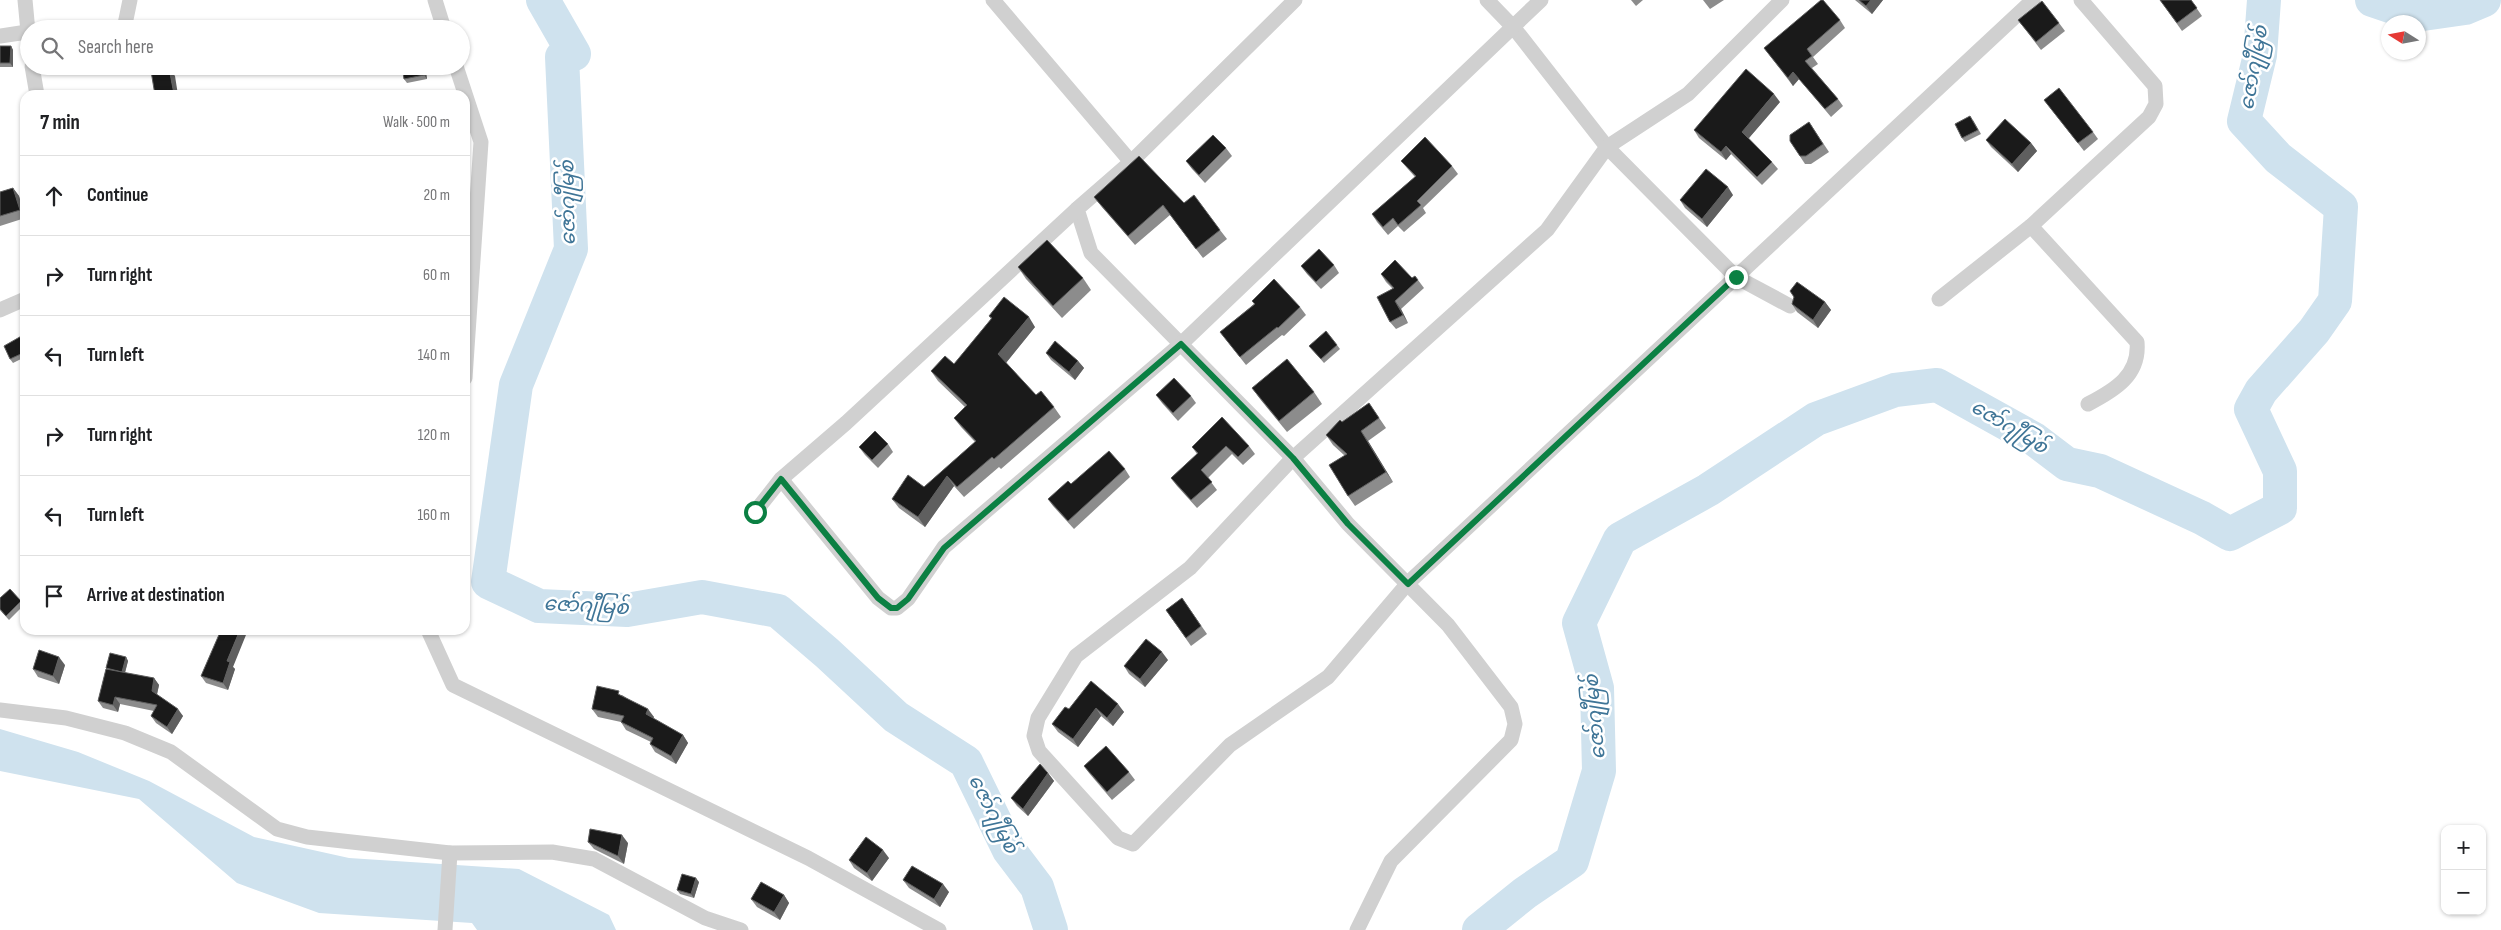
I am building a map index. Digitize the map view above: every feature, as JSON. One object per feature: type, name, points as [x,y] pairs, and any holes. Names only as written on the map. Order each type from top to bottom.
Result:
[{"type":"street","points":[[24,0],[26,20]]},
{"type":"street","points":[[126,20],[130,0]]},
{"type":"street","points":[[435,0],[441,20]]},
{"type":"street","points":[[993,0],[1131,162]]},
{"type":"street","points":[[755,512],[781,479],[846,423],[1077,209],[1131,162],[1295,0]]},
{"type":"street","points":[[1487,0],[1514,28],[1607,147],[1736,277],[1790,306]]},
{"type":"street","points":[[781,479],[878,598],[891,608],[897,608],[908,599],[944,548],[1181,344],[1514,28],[1541,0]]},
{"type":"street","points":[[1782,0],[1688,94],[1607,147],[1547,230],[1293,458],[1190,568],[1076,656],[1038,718],[1034,736],[1039,751],[1118,838],[1133,844],[1230,745],[1328,677],[1408,584],[2033,0]]},
{"type":"street","points":[[1939,299],[2031,226],[2149,116],[2156,104],[2155,86],[2082,0]]},
{"type":"street","points":[[0,36],[20,37]]},
{"type":"street","points":[[34,75],[36,90]]},
{"type":"street","points":[[459,75],[464,90]]},
{"type":"street","points":[[470,109],[481,142],[470,259]]},
{"type":"street","points":[[1077,209],[1091,253],[1293,458],[1348,524],[1448,625],[1511,707],[1515,724],[1511,740],[1391,861],[1357,930]]},
{"type":"street","points":[[2031,226],[2137,342],[2138,354],[2133,370],[2112,392],[2088,404]]},
{"type":"street","points":[[0,310],[20,301]]},
{"type":"street","points":[[430,635],[453,685],[808,858],[938,930]]},
{"type":"street","points":[[0,710],[66,718],[124,733],[171,752],[277,829],[307,837],[450,857],[552,852],[594,859],[705,918],[741,930]]},
{"type":"street","points":[[445,928],[450,857]]},
{"type":"water","points":[[0,729],[78,752],[149,781],[254,837],[349,858],[519,869],[609,915],[616,930],[477,930],[472,923],[319,913],[237,883],[139,799],[0,771]]},
{"type":"building","points":[[1821,0],[1840,20],[1807,49],[1812,56],[1805,61],[1838,99],[1825,109],[1793,72],[1788,78],[1764,48]]},
{"type":"building","points":[[1859,0],[1871,0],[1866,6]]},
{"type":"building","points":[[2160,0],[2191,0],[2197,8],[2177,23]]},
{"type":"building","points":[[2042,1],[2059,23],[2036,42],[2018,20]]},
{"type":"building","points":[[0,46],[11,46],[10,63],[0,63]]},
{"type":"building","points":[[1746,69],[1774,94],[1742,132],[1772,162],[1757,177],[1726,146],[1721,152],[1694,130]]},
{"type":"building","points":[[152,75],[170,75],[173,90],[154,90]]},
{"type":"building","points":[[403,75],[424,75],[404,79]]},
{"type":"building","points":[[2059,88],[2093,132],[2078,143],[2044,100]]},
{"type":"building","points":[[1970,116],[1978,130],[1962,138],[1955,124]]},
{"type":"building","points":[[2005,119],[2031,143],[2012,164],[1986,140]]},
{"type":"building","points":[[1809,122],[1823,144],[1806,156],[1800,156],[1790,141],[1790,135]]},
{"type":"building","points":[[1213,135],[1226,148],[1199,175],[1186,161]]},
{"type":"building","points":[[1425,137],[1452,166],[1417,201],[1421,205],[1398,225],[1393,218],[1383,227],[1372,214],[1416,176],[1401,161]]},
{"type":"building","points":[[1139,156],[1184,203],[1194,195],[1220,230],[1196,249],[1163,205],[1128,236],[1094,197]]},
{"type":"building","points":[[1706,169],[1728,187],[1702,219],[1680,200]]},
{"type":"building","points":[[13,188],[20,210],[0,216],[0,192]]},
{"type":"building","points":[[1047,240],[1083,278],[1053,306],[1018,267]]},
{"type":"building","points":[[1319,249],[1334,265],[1316,282],[1301,266]]},
{"type":"building","points":[[1395,260],[1412,278],[1415,276],[1418,280],[1395,301],[1403,315],[1390,322],[1377,297],[1394,288],[1381,274]]},
{"type":"building","points":[[1274,279],[1300,307],[1278,328],[1240,357],[1220,332],[1255,304],[1252,301]]},
{"type":"building","points":[[1797,282],[1825,302],[1813,320],[1792,304],[1794,297],[1790,291]]},
{"type":"building","points":[[1004,297],[1029,317],[998,354],[1036,395],[1041,391],[1054,407],[994,459],[992,457],[957,487],[947,476],[918,517],[892,499],[908,475],[924,487],[976,441],[954,418],[967,405],[931,371],[945,356],[954,364],[992,318],[989,316]]},
{"type":"building","points":[[1326,331],[1337,345],[1321,359],[1309,346]]},
{"type":"building","points":[[20,337],[20,354],[10,359],[4,346]]},
{"type":"building","points":[[1055,341],[1078,361],[1069,372],[1046,353]]},
{"type":"building","points":[[1287,359],[1314,392],[1279,421],[1252,388]]},
{"type":"building","points":[[1174,378],[1191,396],[1173,413],[1156,395]]},
{"type":"building","points":[[1369,403],[1379,418],[1361,431],[1386,472],[1348,496],[1329,465],[1347,454],[1326,435],[1340,420],[1342,422]]},
{"type":"building","points":[[1222,417],[1249,446],[1238,457],[1226,446],[1201,470],[1212,482],[1191,500],[1171,478],[1198,453],[1192,447]]},
{"type":"building","points":[[875,431],[888,444],[872,460],[859,447]]},
{"type":"building","points":[[1109,451],[1125,469],[1068,521],[1048,499],[1068,481],[1071,484]]},
{"type":"building","points":[[10,589],[20,602],[6,616],[0,609],[0,598]]},
{"type":"building","points":[[1182,598],[1201,626],[1186,638],[1166,610]]},
{"type":"building","points":[[219,635],[238,635],[227,661],[230,662],[223,683],[201,676]]},
{"type":"building","points":[[1146,639],[1162,652],[1140,679],[1124,666]]},
{"type":"building","points":[[39,650],[59,657],[53,676],[33,669]]},
{"type":"building","points":[[110,653],[126,657],[122,672],[106,668]]},
{"type":"building","points":[[106,669],[154,678],[152,691],[178,709],[167,727],[151,716],[157,705],[115,697],[113,705],[98,701]]},
{"type":"building","points":[[1091,681],[1118,704],[1107,718],[1096,708],[1073,739],[1052,724],[1065,707],[1069,709]]},
{"type":"building","points":[[597,686],[619,691],[618,694],[648,709],[646,714],[683,735],[671,756],[650,744],[653,738],[621,722],[624,716],[592,709]]},
{"type":"building","points":[[1106,746],[1129,772],[1107,792],[1084,766]]},
{"type":"building","points":[[1040,764],[1048,773],[1023,809],[1011,798]]},
{"type":"building","points":[[590,829],[622,835],[618,856],[588,842]]},
{"type":"building","points":[[866,837],[883,850],[867,873],[849,860]]},
{"type":"building","points":[[912,866],[943,884],[934,899],[903,880]]},
{"type":"building","points":[[682,874],[696,878],[691,894],[677,890]]},
{"type":"building","points":[[761,882],[784,895],[774,912],[751,899]]},
{"type":"waterway","name":"ဇော်ဂျီမြစ်","points":[[543,0],[574,54],[562,57],[571,249],[516,385],[488,582],[539,606],[627,610],[702,597],[778,611],[827,653],[896,717],[966,762],[1009,850],[1037,887],[1051,930]]},
{"type":"waterway","name":"ဇော်ဂျီမြစ်","points":[[1479,930],[1525,893],[1572,861],[1599,771],[1597,688],[1579,623],[1620,539],[1708,490],[1816,419],[1895,390],[1937,385],[2034,439],[2067,464],[2100,471],[2202,518],[2230,534],[2280,508],[2280,471],[2251,409],[2261,391],[2314,331],[2335,301],[2341,207],[2278,158],[2244,121],[2260,55],[2264,0]]},
{"type":"waterway","name":"ဇော်ဂျီမြစ်","points":[[2372,0],[2416,15],[2465,8],[2484,0]]},
{"type":"route","points":[[755,512],[781,479],[878,598],[891,608],[897,608],[908,599],[944,548],[1181,344],[1293,458],[1348,524],[1408,584],[1736,277]]}]
